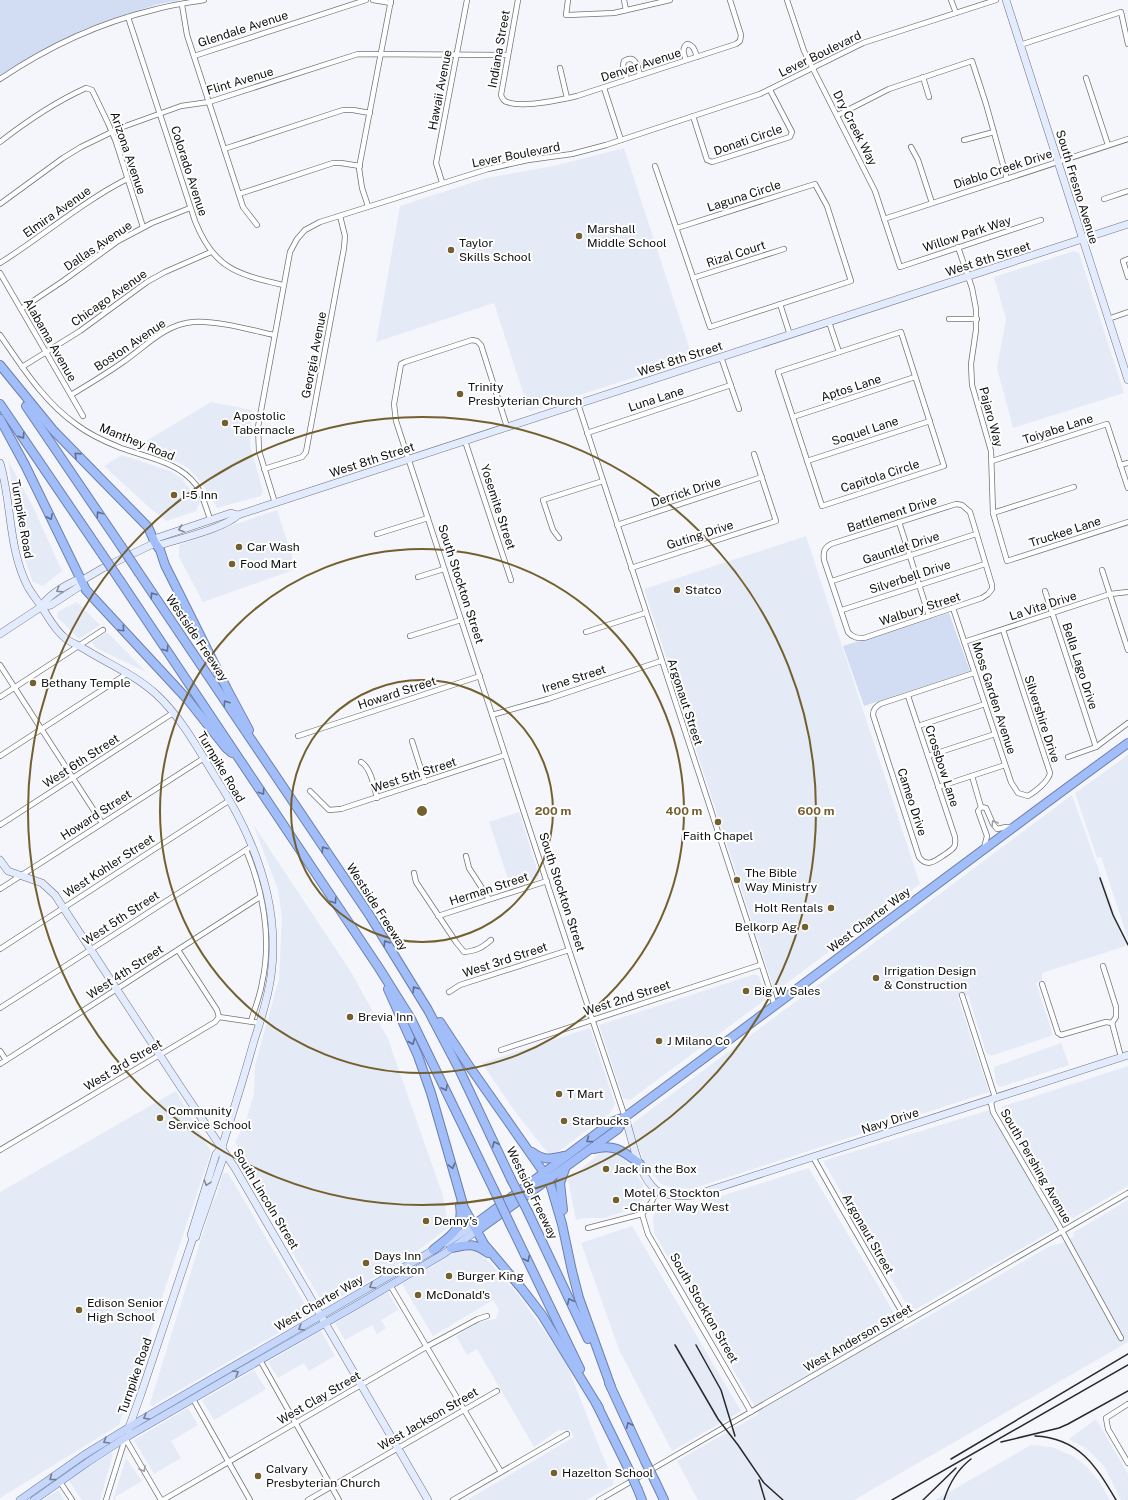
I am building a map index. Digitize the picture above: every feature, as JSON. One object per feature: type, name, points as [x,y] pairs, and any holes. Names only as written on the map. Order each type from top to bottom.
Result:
[{"type":"highway","points":[[0,366],[53,430],[148,527],[154,543],[160,550],[168,571],[227,689],[252,734],[255,747]]},
{"type":"highway","name":"Westside Freeway","points":[[0,366],[370,916],[428,1010],[460,1071],[528,1212],[664,1500]]},
{"type":"highway","points":[[0,404],[240,760],[379,968],[411,1019],[642,1500]]},
{"type":"highway","points":[[0,418],[25,465],[86,590],[188,700],[226,748],[240,760]]},
{"type":"highway","name":"West Charter Way","points":[[476,1227],[612,1122],[625,1117],[984,848],[1128,743]]},
{"type":"highway","points":[[379,968],[418,1056],[431,1093],[464,1208],[476,1227],[484,1244],[534,1304],[599,1408]]},
{"type":"highway","points":[[428,1010],[440,1022],[549,1180],[562,1224],[579,1298],[611,1387]]},
{"type":"highway","name":"West Charter Way","points":[[476,1227],[566,1168],[618,1129],[625,1117]]},
{"type":"highway","points":[[590,1150],[601,1147],[614,1148],[623,1152],[640,1164]]},
{"type":"highway","points":[[528,1149],[545,1159],[567,1156]]},
{"type":"highway","points":[[562,1224],[564,1218],[560,1183],[566,1168]]},
{"type":"highway","points":[[434,1250],[456,1230],[461,1222],[461,1212],[456,1181]]},
{"type":"highway","points":[[451,1248],[470,1244],[475,1245],[494,1256]]},
{"type":"main road","name":"West Charter Way","points":[[34,1500],[125,1438],[390,1285],[451,1248],[476,1227]]},
{"type":"main road","name":"West Charter Way","points":[[20,1500],[84,1455],[128,1428],[321,1315],[476,1227]]},
{"type":"main road","points":[[390,1285],[394,1278],[412,1268],[416,1261]]},
{"type":"main road","points":[[260,1360],[261,1356],[275,1347],[277,1342]]},
{"type":"main road","points":[[193,1399],[192,1395],[209,1385],[209,1381]]},
{"type":"street","points":[[0,79],[30,60],[62,43],[98,28],[153,10],[204,0]]},
{"type":"street","name":"Glendale Avenue","points":[[194,56],[366,0]]},
{"type":"street","points":[[368,206],[362,188],[360,166],[391,1],[373,0]]},
{"type":"street","name":"Hawaii Avenue","points":[[442,182],[436,163],[467,0]]},
{"type":"street","name":"Indiana Street","points":[[504,100],[501,93],[518,0]]},
{"type":"street","points":[[568,0],[566,15],[598,15],[670,0]]},
{"type":"street","points":[[624,0],[626,10]]},
{"type":"street","name":"Denver Avenue","points":[[504,100],[510,102],[529,103],[554,101],[604,88],[627,79],[731,46],[740,41],[741,33],[730,0]]},
{"type":"street","name":"Dry Creek Way","points":[[787,0],[799,38],[870,180],[900,267]]},
{"type":"street","points":[[951,0],[956,13]]},
{"type":"street","name":"Lever Boulevard","points":[[275,503],[259,451],[258,427],[290,252],[297,239],[305,230],[314,224],[488,168],[528,160],[572,154],[606,145],[770,90],[864,43],[996,0]]},
{"type":"street","name":"South Fresno Avenue","points":[[1006,0],[1045,116],[1057,162],[1128,380]]},
{"type":"street","points":[[182,5],[187,35],[244,209],[257,225]]},
{"type":"street","points":[[1020,44],[1121,12],[1128,44]]},
{"type":"street","name":"Colorado Avenue","points":[[128,17],[199,232],[211,252],[228,267],[257,280],[283,285]]},
{"type":"street","points":[[686,60],[683,50],[684,46],[687,44],[694,47],[697,57]]},
{"type":"street","name":"Flint Avenue","points":[[0,204],[63,158],[112,131],[181,106],[209,102],[358,54],[508,55]]},
{"type":"street","points":[[627,79],[623,65],[624,61],[628,58],[636,61],[640,75]]},
{"type":"street","points":[[838,116],[889,89],[972,61],[1007,179]]},
{"type":"street","points":[[560,68],[566,98]]},
{"type":"street","points":[[923,77],[930,97]]},
{"type":"street","points":[[1086,78],[1108,145]]},
{"type":"street","name":"Arizona Avenue","points":[[0,142],[54,105],[86,88],[94,91],[112,131],[143,227]]},
{"type":"street","points":[[604,88],[621,140]]},
{"type":"street","name":"Donati Circle","points":[[692,116],[709,162],[790,137],[792,132],[770,90]]},
{"type":"street","points":[[224,149],[346,109],[370,113]]},
{"type":"street","points":[[964,140],[994,132]]},
{"type":"street","name":"Diablo Creek Drive","points":[[884,219],[1128,139]]},
{"type":"street","points":[[911,147],[918,160],[932,203]]},
{"type":"street","points":[[239,194],[333,163],[360,166]]},
{"type":"street","points":[[655,166],[677,228]]},
{"type":"street","name":"Elmira Avenue","points":[[0,263],[43,235],[91,199],[127,179]]},
{"type":"street","name":"Laguna Circle","points":[[815,184],[827,206],[851,281],[710,327],[693,278],[677,228],[815,184]]},
{"type":"street","points":[[1104,199],[1128,191]]},
{"type":"street","name":"Dallas Avenue","points":[[21,309],[64,282],[118,241],[143,227],[190,208]]},
{"type":"street","name":"Georgia Avenue","points":[[264,469],[302,457],[306,452],[344,248],[345,236],[340,216]]},
{"type":"street","name":"Willow Park Way","points":[[900,267],[1041,220]]},
{"type":"street","name":"West 8th Street","points":[[154,543],[160,545],[232,521],[238,515],[1128,224]]},
{"type":"street","name":"Pajaro Way","points":[[958,247],[974,298],[976,319],[971,364],[972,385],[989,441],[992,461],[993,513],[1007,561]]},
{"type":"street","name":"Rizal Court","points":[[693,278],[784,249]]},
{"type":"street","name":"Chicago Avenue","points":[[22,367],[80,331],[147,282],[175,267],[198,259],[211,252]]},
{"type":"street","points":[[1125,260],[1128,277]]},
{"type":"street","name":"Alabama Avenue","points":[[0,273],[83,416]]},
{"type":"street","points":[[780,304],[790,335]]},
{"type":"street","points":[[1108,318],[1128,312]]},
{"type":"street","points":[[949,319],[976,319]]},
{"type":"street","name":"Boston Avenue","points":[[71,395],[106,373],[166,331],[182,324],[198,322],[210,323],[274,335]]},
{"type":"street","points":[[829,322],[839,352]]},
{"type":"street","name":"Capitola Circle","points":[[901,332],[915,377],[944,466],[822,506],[778,372],[901,332]]},
{"type":"street","name":"Manthey Road","points":[[0,335],[38,389],[52,405],[78,426],[107,442],[163,462],[184,473],[194,482],[200,492],[210,519]]},
{"type":"street","name":"South Stockton Street","points":[[507,427],[481,345],[477,340],[472,340],[401,364],[399,368],[394,409],[396,421],[640,1164],[646,1178],[657,1191]]},
{"type":"street","points":[[722,357],[739,409]]},
{"type":"street","name":"Aptos Lane","points":[[793,417],[915,377]]},
{"type":"street","name":"Luna Lane","points":[[587,432],[731,386]]},
{"type":"street","name":"Argonaut Street","points":[[578,404],[774,1006]]},
{"type":"street","name":"Soquel Lane","points":[[807,461],[930,421]]},
{"type":"street","name":"Toiyabe Lane","points":[[992,461],[1107,424],[1120,465]]},
{"type":"street","name":"Yosemite Street","points":[[465,441],[511,580]]},
{"type":"street","points":[[754,454],[762,477]]},
{"type":"street","name":"Turnpike Road","points":[[0,463],[6,486],[16,556],[20,570],[27,585],[42,606],[56,630],[70,642],[128,673],[154,692],[173,713],[204,758],[230,800],[252,846],[266,886],[270,903],[273,933],[272,976],[269,991],[222,1148],[223,1158],[128,1428],[106,1500]]},
{"type":"street","points":[[1128,463],[1120,465],[1128,488]]},
{"type":"street","name":"Guting Drive","points":[[631,568],[776,521],[762,477]]},
{"type":"street","name":"Derrick Drive","points":[[617,525],[762,477]]},
{"type":"street","points":[[559,538],[553,530],[543,500],[603,481]]},
{"type":"street","points":[[993,513],[1074,487]]},
{"type":"street","name":"Battlement Drive","points":[[832,581],[824,560],[823,552],[825,547],[831,544],[956,504],[966,507],[970,512],[976,534]]},
{"type":"street","name":"West 8th Street","points":[[0,634],[42,606],[51,605],[80,586],[81,581],[103,568],[154,543],[157,538],[231,513],[238,515]]},
{"type":"street","points":[[377,534],[428,518]]},
{"type":"street","points":[[196,533],[202,529],[210,519],[226,523]]},
{"type":"street","points":[[899,522],[930,616]]},
{"type":"street","name":"Truckee Lane","points":[[1007,561],[1128,522]]},
{"type":"street","points":[[976,534],[986,564]]},
{"type":"street","name":"Gauntlet Drive","points":[[832,581],[976,534]]},
{"type":"street","name":"Silverbell Drive","points":[[842,610],[986,564]]},
{"type":"street","name":"Walbury Street","points":[[842,610],[848,632],[852,637],[864,638],[982,598],[992,589],[986,564]]},
{"type":"street","points":[[418,577],[444,569]]},
{"type":"street","points":[[1102,570],[1128,650]]},
{"type":"street","points":[[832,581],[842,610]]},
{"type":"street","name":"Bella Lago Drive","points":[[1045,591],[1096,747]]},
{"type":"street","name":"La Vita Drive","points":[[964,642],[1110,594],[1128,592]]},
{"type":"street","name":"Moss Garden Avenue","points":[[954,608],[1005,765],[1014,789],[1018,793]]},
{"type":"street","points":[[586,632],[646,612]]},
{"type":"street","points":[[410,636],[461,620]]},
{"type":"street","points":[[0,697],[103,630]]},
{"type":"street","name":"Silvershire Drive","points":[[1003,630],[1050,773],[1050,776],[1028,796],[1018,793]]},
{"type":"street","name":"Irene Street","points":[[492,715],[548,699],[661,661]]},
{"type":"street","points":[[0,665],[102,823]]},
{"type":"street","points":[[0,756],[128,673]]},
{"type":"street","points":[[908,696],[974,673]]},
{"type":"street","name":"Howard Street","points":[[298,736],[480,676]]},
{"type":"street","name":"Cameo Drive","points":[[908,696],[880,704],[874,709],[873,715],[919,857],[926,863],[934,862],[953,848],[955,844]]},
{"type":"street","name":"Crossbow Lane","points":[[908,696],[955,837],[955,844]]},
{"type":"street","points":[[918,726],[985,704]]},
{"type":"street","name":"West 6th Street","points":[[0,825],[173,713]]},
{"type":"street","points":[[1068,757],[1096,747],[1128,723]]},
{"type":"street","points":[[928,756],[995,734]]},
{"type":"street","points":[[412,741],[425,782]]},
{"type":"street","name":"West 5th Street","points":[[310,791],[329,810],[341,809],[506,756]]},
{"type":"street","name":"Howard Street","points":[[0,890],[204,758]]},
{"type":"street","points":[[361,762],[369,772],[377,798]]},
{"type":"street","points":[[938,787],[1005,765]]},
{"type":"street","points":[[972,776],[981,807],[978,811],[981,823],[987,836],[984,848]]},
{"type":"street","name":"West Kohler Street","points":[[0,949],[230,800]]},
{"type":"street","points":[[981,807],[986,808],[993,824],[997,829],[1013,827]]},
{"type":"street","name":"West 5th Street","points":[[0,1008],[252,846]]},
{"type":"street","points":[[246,850],[260,897],[266,929],[266,957],[262,983],[251,1021]]},
{"type":"street","points":[[466,856],[468,868],[489,899]]},
{"type":"street","name":"South Lincoln Street","points":[[0,860],[8,871],[22,875],[48,887],[64,908],[90,950],[222,1148],[428,1500]]},
{"type":"street","points":[[414,873],[416,882],[464,952],[479,949],[491,940]]},
{"type":"street","name":"Herman Street","points":[[438,916],[546,881]]},
{"type":"street","name":"West 4th Street","points":[[0,1064],[260,897]]},
{"type":"street","points":[[178,950],[217,1010],[219,1016],[260,1023]]},
{"type":"street","name":"West 3rd Street","points":[[449,992],[460,985],[569,950]]},
{"type":"street","name":"West 2nd Street","points":[[500,1050],[760,965]]},
{"type":"street","points":[[1103,966],[1116,1007],[1116,1017],[1112,1023]]},
{"type":"street","points":[[1042,984],[1058,1033],[1062,1035],[1106,1022],[1112,1023]]},
{"type":"street","name":"South Pershing Avenue","points":[[962,995],[994,1094],[994,1099],[991,1103],[993,1112],[1062,1231],[1121,1338]]},
{"type":"street","name":"West 3rd Street","points":[[0,1150],[215,1022],[219,1016]]},
{"type":"street","points":[[1112,1023],[1125,1056]]},
{"type":"street","points":[[0,1051],[6,1060]]},
{"type":"street","name":"Navy Drive","points":[[657,1191],[677,1196],[695,1195],[1125,1056]]},
{"type":"street","name":"Argonaut Street","points":[[813,1157],[907,1321]]},
{"type":"street","points":[[588,1228],[642,1214],[651,1203],[657,1191]]},
{"type":"street","name":"West Anderson Street","points":[[598,1500],[1128,1193]]},
{"type":"street","name":"South Stockton Street","points":[[642,1214],[648,1234],[751,1412]]},
{"type":"street","points":[[390,1285],[428,1346],[501,1472]]},
{"type":"street","name":"West Clay Street","points":[[162,1500],[428,1346],[478,1318],[487,1316]]},
{"type":"street","points":[[260,1360],[339,1500]]},
{"type":"street","name":"West Jackson Street","points":[[308,1500],[497,1391]]},
{"type":"street","points":[[193,1399],[250,1500]]},
{"type":"street","points":[[1128,1404],[1106,1418],[1106,1424],[1110,1434],[1128,1463]]},
{"type":"street","points":[[453,1500],[567,1434]]},
{"type":"street","points":[[125,1438],[162,1500]]},
{"type":"street","points":[[60,1482],[72,1500]]},
{"type":"shaded area","points":[[0,0],[180,0],[155,5],[85,29],[0,76]]},
{"type":"shaded area","name":"Marshall Middle School","points":[[624,148],[693,359],[529,411],[494,303],[376,342],[400,206],[486,178],[554,166]]},
{"type":"shaded area","points":[[1074,251],[1079,253],[1124,393],[1013,428],[997,368],[1006,319],[994,277]]},
{"type":"shaded area","points":[[211,402],[252,410],[250,445],[263,491],[261,496],[217,508],[202,483],[187,467],[173,460],[136,447]]},
{"type":"shaded area","points":[[122,455],[170,471],[181,478],[200,502],[196,511],[167,521],[151,509],[104,466]]},
{"type":"shaded area","points":[[8,460],[34,509],[62,571],[43,586],[33,582],[21,549]]},
{"type":"shaded area","points":[[277,510],[296,569],[203,602],[179,557],[179,545]]},
{"type":"shaded area","points":[[806,536],[920,884],[775,992],[644,589]]},
{"type":"shaded area","points":[[77,602],[100,625],[79,639],[58,618],[57,612]]},
{"type":"shaded area","points":[[949,613],[970,671],[864,706],[843,646]]},
{"type":"shaded area","points":[[107,632],[146,672],[96,648],[92,642]]},
{"type":"shaded area","points":[[1128,755],[1128,939],[1101,857],[1097,858],[1075,793]]},
{"type":"shaded area","points":[[1072,795],[1126,946],[1042,973],[1042,981],[1036,983],[1052,1032],[1051,1036],[991,1056],[986,1052],[968,995],[958,998],[989,1092],[692,1189],[673,1188],[661,1184],[647,1168],[631,1130],[633,1123]]},
{"type":"shaded area","points":[[519,812],[539,876],[538,879],[511,888],[489,822]]},
{"type":"shaded area","points":[[253,824],[351,972],[388,1039],[442,1193],[449,1227],[407,1259],[325,1306],[290,1249],[235,1142],[245,1123],[254,1094],[255,1065],[279,979],[282,919],[278,890]]},
{"type":"shaded area","points":[[755,974],[759,976],[765,995],[765,1000],[630,1100],[623,1098],[599,1025]]},
{"type":"shaded area","points":[[590,1028],[615,1104],[610,1113],[551,1157],[516,1113],[482,1063]]},
{"type":"shaded area","points":[[1061,1043],[1069,1065],[1000,1087],[996,1083],[994,1067]]},
{"type":"shaded area","points":[[1128,1066],[1128,1186],[1066,1222],[1001,1107]]},
{"type":"shaded area","name":"Edison Senior High School","points":[[176,1091],[211,1152],[119,1425],[0,1498],[0,1192]]},
{"type":"shaded area","points":[[989,1110],[1057,1228],[911,1312],[823,1161]]},
{"type":"shaded area","points":[[604,1150],[613,1150],[621,1154],[643,1184],[644,1196],[640,1204],[632,1209],[604,1218],[584,1218],[576,1220],[568,1180]]},
{"type":"shaded area","points":[[809,1168],[904,1330],[1050,1246],[1062,1243],[1074,1236],[1073,1233],[1128,1200],[1128,1342],[854,1500],[698,1500],[677,1461],[759,1414],[654,1233],[653,1216],[661,1204],[699,1203]]},
{"type":"shaded area","points":[[223,1173],[228,1173],[311,1314],[152,1406],[150,1403]]},
{"type":"shaded area","points":[[632,1226],[741,1411],[672,1451],[620,1352],[581,1243]]},
{"type":"shaded area","points":[[475,1249],[517,1293],[565,1360],[614,1484],[587,1500],[467,1500],[574,1437],[570,1430],[559,1430],[534,1447],[477,1349],[467,1355],[456,1336],[479,1322],[496,1319],[499,1310],[493,1300],[433,1336],[402,1284],[456,1252]]},
{"type":"shaded area","points":[[388,1292],[398,1310],[381,1320],[386,1328],[377,1334],[372,1325],[345,1340],[335,1323]]},
{"type":"shaded area","points":[[321,1331],[335,1356],[309,1371],[304,1363],[278,1378],[268,1362]]},
{"type":"shaded area","points":[[254,1370],[266,1389],[214,1420],[202,1400]]},
{"type":"shaded area","points":[[188,1408],[198,1425],[171,1441],[181,1458],[154,1474],[134,1440]]},
{"type":"shaded area","points":[[1096,1419],[1128,1474],[1128,1500],[1121,1500],[1104,1466],[1087,1449],[1069,1439]]},
{"type":"shaded area","points":[[1031,1445],[1052,1447],[1073,1456],[1087,1467],[1099,1481],[1110,1500],[935,1500]]},
{"type":"shaded area","points":[[112,1452],[113,1454],[100,1500],[82,1500],[69,1481],[70,1478]]},
{"type":"shaded area","points":[[126,1458],[142,1481],[115,1497],[116,1500],[113,1500]]},
{"type":"shaded area","points":[[59,1490],[64,1500],[43,1500]]},
{"type":"railway","points":[[1100,878],[1113,915],[1128,945]]},
{"type":"railway","points":[[675,1345],[718,1419],[764,1483],[783,1500]]},
{"type":"railway","points":[[696,1345],[721,1390],[735,1436]]},
{"type":"railway","points":[[951,1459],[1128,1354]]},
{"type":"railway","points":[[892,1500],[1128,1365]]},
{"type":"railway","points":[[1001,1442],[1059,1428],[1128,1391]]},
{"type":"railway","points":[[1035,1436],[1050,1438],[1075,1448],[1093,1465],[1116,1500]]},
{"type":"railway","points":[[944,1500],[954,1477],[971,1459]]},
{"type":"railway","points":[[923,1500],[956,1468]]},
{"type":"railway","points":[[759,1480],[765,1500]]},
{"type":"place","name":"Marshall Middle School","points":[[579,236]]},
{"type":"place","name":"Taylor Skills School","points":[[451,250]]},
{"type":"place","name":"Trinity Presbyterian Church","points":[[460,394]]},
{"type":"place","name":"Apostolic Tabernacle","points":[[225,423]]},
{"type":"place","name":"I-5 Inn","points":[[174,495]]},
{"type":"place","name":"Car Wash","points":[[239,547]]},
{"type":"place","name":"Food Mart","points":[[232,564]]},
{"type":"place","name":"Statco","points":[[677,590]]},
{"type":"place","name":"Bethany Temple","points":[[33,683]]},
{"type":"place","name":"Faith Chapel","points":[[718,822]]},
{"type":"place","name":"The Bible Way Ministry","points":[[737,880]]},
{"type":"place","name":"Holt Rentals","points":[[831,908]]},
{"type":"place","name":"Belkorp Ag","points":[[805,927]]},
{"type":"place","name":"Irrigation Design & Construction","points":[[876,978]]},
{"type":"place","name":"Big W Sales","points":[[746,991]]},
{"type":"place","name":"Brevia Inn","points":[[350,1017]]},
{"type":"place","name":"J Milano Co","points":[[659,1041]]},
{"type":"place","name":"T Mart","points":[[559,1094]]},
{"type":"place","name":"Community Service School","points":[[160,1118]]},
{"type":"place","name":"Starbucks","points":[[564,1121]]},
{"type":"place","name":"Jack in the Box","points":[[606,1169]]},
{"type":"place","name":"Motel 6 Stockton - Charter Way West","points":[[616,1200]]},
{"type":"place","name":"Denny's","points":[[426,1221]]},
{"type":"place","name":"Days Inn Stockton","points":[[366,1263]]},
{"type":"place","name":"Burger King","points":[[449,1276]]},
{"type":"place","name":"McDonald's","points":[[418,1295]]},
{"type":"place","name":"Edison Senior High School","points":[[79,1310]]},
{"type":"place","name":"Hazelton School","points":[[554,1473]]},
{"type":"place","name":"Calvary Presbyterian Church","points":[[258,1476]]}]
